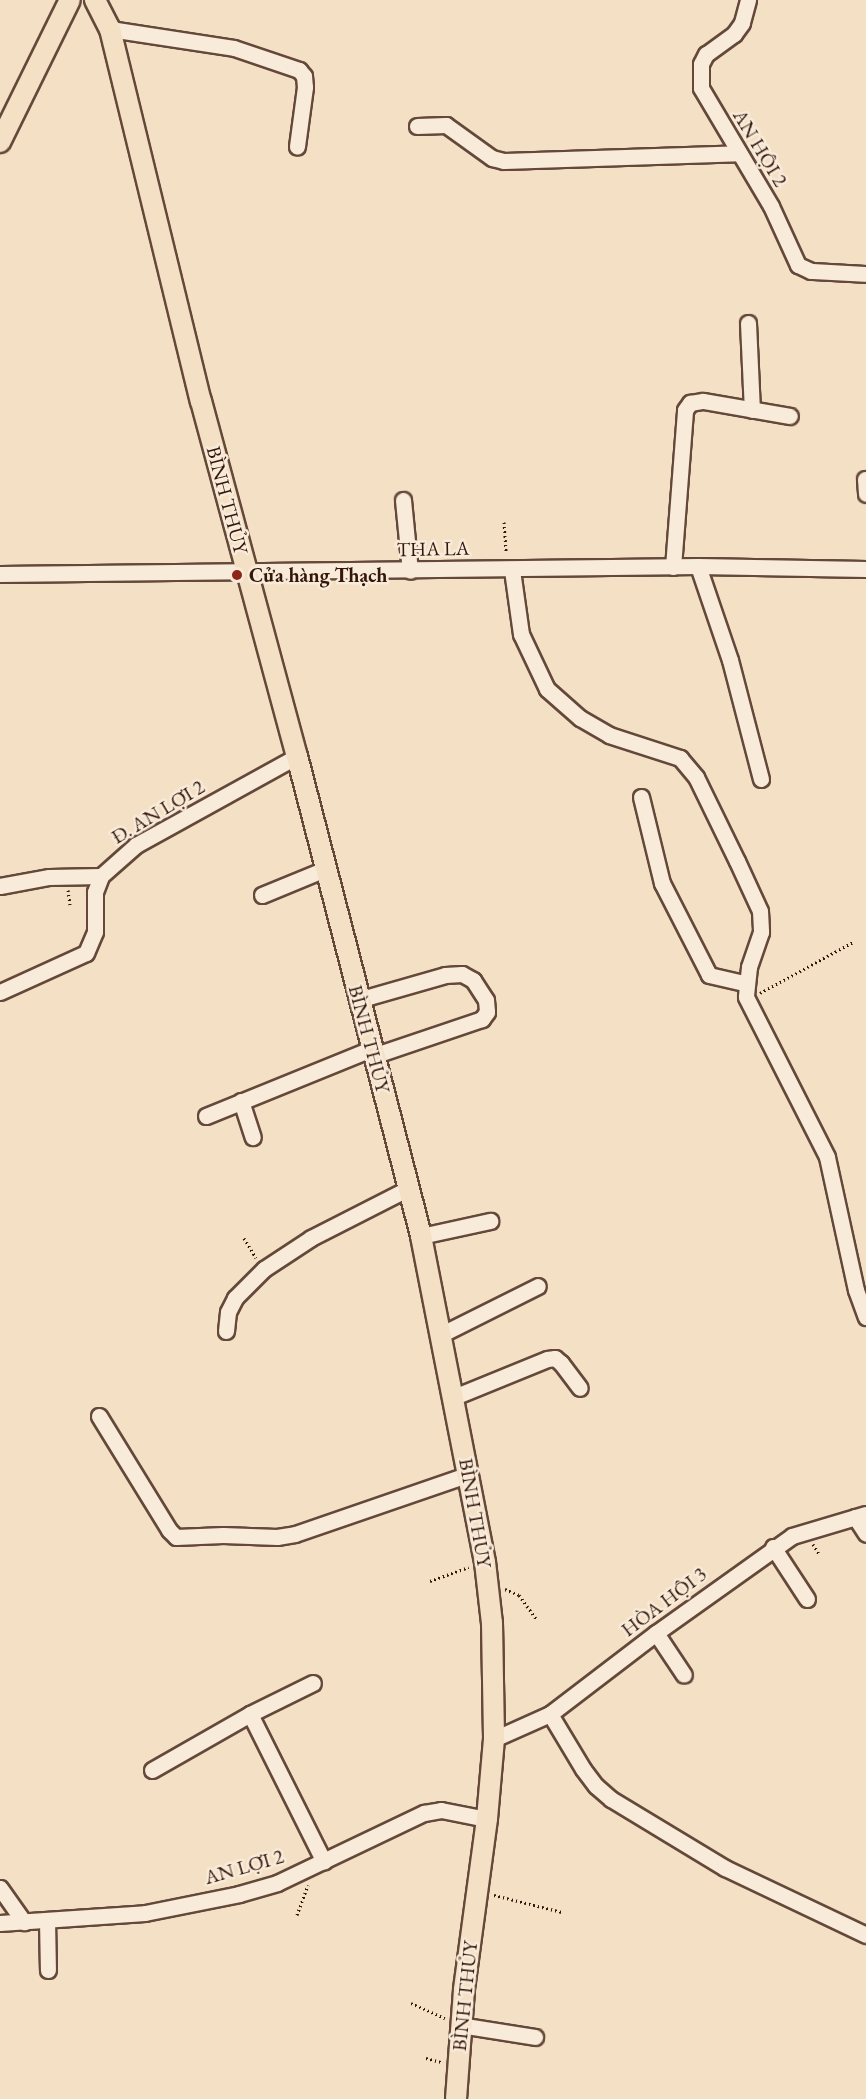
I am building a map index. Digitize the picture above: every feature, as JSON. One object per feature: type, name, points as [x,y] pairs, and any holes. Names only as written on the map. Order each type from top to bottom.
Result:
[{"type":"main road","points":[[0,142],[70,0]]},
{"type":"main road","name":"BÌNH THỦY","points":[[95,0],[110,29],[246,572],[297,756],[358,1000],[421,1236],[485,1562],[492,1623],[494,1739],[487,1819],[460,2025],[456,2099]]},
{"type":"street","name":"AN HỘI 2","points":[[748,0],[742,23],[734,34],[706,54],[701,64],[701,88],[771,206],[798,265],[811,271],[866,274]]},
{"type":"street","points":[[110,29],[234,48],[299,70],[304,76],[304,87],[297,146]]},
{"type":"street","points":[[417,126],[446,125],[492,158],[504,161],[739,153]]},
{"type":"street","points":[[748,323],[752,410]]},
{"type":"street","points":[[673,567],[685,411],[690,403],[703,401],[790,416]]},
{"type":"street","points":[[403,500],[410,571]]},
{"type":"street","points":[[698,566],[730,660],[761,779]]},
{"type":"street","name":"THA LA","points":[[0,574],[510,570],[698,566],[866,569]]},
{"type":"street","points":[[510,570],[521,634],[546,689],[580,718],[609,735],[680,758],[696,777],[760,911],[761,932],[749,967],[748,1000],[827,1157],[856,1290],[866,1317]]},
{"type":"street","name":"Đ. AN LỢI 2","points":[[102,876],[136,845],[297,756]]},
{"type":"street","points":[[641,797],[662,883],[709,975],[747,984]]},
{"type":"street","points":[[262,895],[325,869]]},
{"type":"street","points":[[0,886],[49,877],[102,876],[95,892],[95,932],[86,953],[0,992]]},
{"type":"street","points":[[206,1116],[372,1053],[482,1019],[488,1012],[486,1000],[473,980],[462,974],[446,975],[358,1000]]},
{"type":"street","points":[[241,1101],[253,1137]]},
{"type":"street","points":[[226,1331],[228,1312],[235,1298],[264,1269],[311,1238],[409,1188]]},
{"type":"street","points":[[421,1236],[490,1221]]},
{"type":"street","points":[[442,1334],[538,1286]]},
{"type":"street","points":[[454,1397],[547,1359],[555,1358],[580,1388]]},
{"type":"street","points":[[99,1416],[169,1530],[176,1537],[223,1535],[277,1537],[295,1534],[469,1474]]},
{"type":"street","points":[[861,1516],[866,1534]]},
{"type":"street","name":"HÒA HỘI 3","points":[[494,1739],[550,1714],[773,1548],[805,1530],[861,1516]]},
{"type":"street","points":[[773,1548],[807,1599]]},
{"type":"street","points":[[656,1633],[684,1675]]},
{"type":"street","points":[[152,1770],[250,1714],[313,1683]]},
{"type":"street","points":[[250,1714],[319,1864]]},
{"type":"street","points":[[550,1714],[583,1769],[611,1799],[725,1868],[866,1935]]},
{"type":"street","name":"AN LỢI 2","points":[[0,1923],[145,1913],[185,1905],[277,1883],[424,1813],[441,1810],[487,1819]]},
{"type":"street","points":[[0,1888],[24,1922]]},
{"type":"street","points":[[47,1920],[48,1970]]},
{"type":"street","points":[[460,2025],[535,2037]]},
{"type":"path","points":[[504,522],[510,570]]},
{"type":"path","points":[[748,1000],[853,942]]},
{"type":"path","points":[[244,1238],[264,1269]]},
{"type":"path","points":[[429,1581],[485,1562]]},
{"type":"path","points":[[487,1583],[519,1595],[537,1620]]},
{"type":"path","points":[[297,1915],[319,1864]]},
{"type":"path","points":[[478,1891],[562,1912]]},
{"type":"path","points":[[411,2003],[460,2025]]},
{"type":"place","name":"Cửa hàng Thạch","points":[[237,575]]}]
